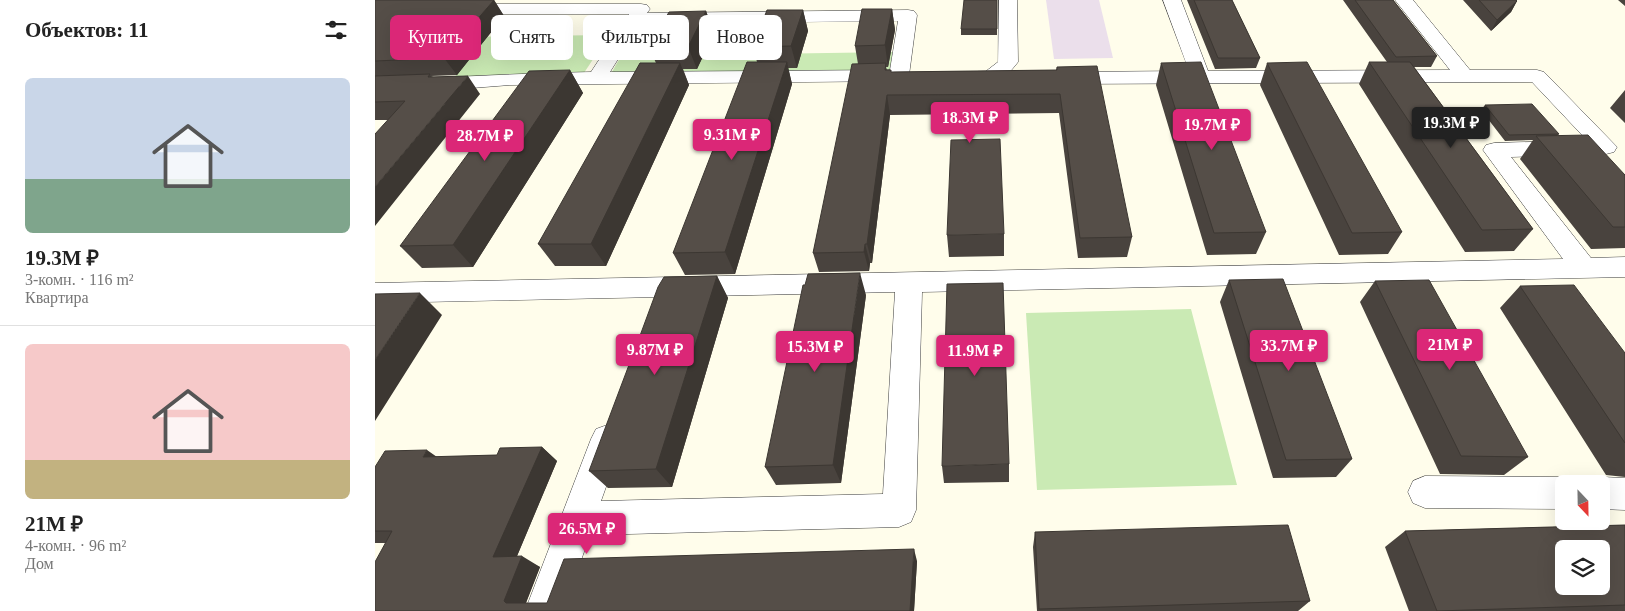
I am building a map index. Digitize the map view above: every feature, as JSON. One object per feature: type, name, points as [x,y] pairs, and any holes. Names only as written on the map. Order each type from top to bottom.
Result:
[{"type":"lane","points":[[990,77],[1003,71],[1008,62],[1008,0]]},
{"type":"lane","points":[[1172,0],[1201,78]]},
{"type":"lane","points":[[1404,0],[1465,77]]},
{"type":"lane","points":[[375,86],[446,84],[510,79],[908,76],[908,15],[641,9],[447,10]]},
{"type":"lane","points":[[596,79],[641,9]]},
{"type":"lane","points":[[1043,78],[1537,76],[1616,147]]},
{"type":"lane","points":[[951,78],[966,80],[990,77],[1016,78]]},
{"type":"lane","points":[[1584,268],[1495,150],[1616,147]]},
{"type":"lane","points":[[375,293],[657,301],[909,282],[1625,267]]},
{"type":"lane","points":[[578,518],[899,510],[909,282]]},
{"type":"lane","points":[[544,611],[615,417]]},
{"type":"lane","points":[[1425,492],[1555,493]]},
{"type":"lane","points":[[1610,493],[1625,494]]},
{"type":"shaded area","points":[[1046,0],[1099,0],[1113,58],[1054,59]]},
{"type":"green space","points":[[573,35],[583,35],[583,60],[593,60],[580,79],[454,78],[462,67],[441,60],[481,60],[481,37],[491,37],[491,60],[573,60]]},
{"type":"green space","points":[[375,38],[390,38],[390,43]]},
{"type":"green space","points":[[893,52],[889,75],[608,79],[619,60],[689,60],[689,55],[699,55],[699,60],[782,60],[782,54]]},
{"type":"green space","points":[[1191,309],[1237,485],[1037,490],[1026,313]]},
{"type":"building","points":[[375,0],[494,0],[481,15],[390,15],[390,60],[398,60],[375,61]]},
{"type":"building","points":[[964,0],[997,0],[997,29],[961,29]]},
{"type":"building","points":[[1194,0],[1232,0],[1260,58],[1218,58]]},
{"type":"building","points":[[1355,0],[1393,0],[1437,56],[1396,57]]},
{"type":"building","points":[[1479,0],[1516,0],[1517,1],[1497,20]]},
{"type":"building","points":[[862,9],[892,9],[885,45],[855,46]]},
{"type":"building","points":[[767,10],[803,10],[791,46],[782,46],[782,15],[765,15]]},
{"type":"building","points":[[706,11],[704,15],[699,15],[699,25],[689,45],[689,15],[667,15],[669,12]]},
{"type":"building","points":[[747,62],[787,62],[725,252],[673,253]]},
{"type":"building","points":[[1201,62],[1266,232],[1214,233],[1161,63]]},
{"type":"building","points":[[1307,62],[1402,232],[1352,233],[1267,63]]},
{"type":"building","points":[[1369,62],[1410,62],[1533,229],[1482,230]]},
{"type":"building","points":[[640,63],[680,63],[591,244],[538,244]]},
{"type":"building","points":[[886,63],[885,70],[891,70],[891,72],[1057,70],[1057,67],[1097,66],[1132,237],[1080,238],[1060,94],[887,95],[867,244],[865,244],[864,252],[813,253],[852,64]]},
{"type":"building","points":[[570,70],[453,245],[400,246],[529,71]]},
{"type":"building","points":[[430,74],[428,77],[468,76],[375,187],[375,134],[405,101],[375,102],[375,76]]},
{"type":"building","points":[[1532,104],[1559,134],[1509,135],[1485,105]]},
{"type":"building","points":[[1588,135],[1625,175],[1625,227],[1613,227],[1536,136]]},
{"type":"building","points":[[1000,139],[1004,234],[947,235],[951,140]]},
{"type":"building","points":[[860,273],[833,465],[765,467],[803,285],[805,285],[808,274]]},
{"type":"building","points":[[717,276],[656,469],[589,471],[658,287],[664,277]]},
{"type":"building","points":[[1283,279],[1352,459],[1286,460],[1229,280]]},
{"type":"building","points":[[1429,280],[1528,457],[1461,456],[1375,281]]},
{"type":"building","points":[[1003,283],[1009,464],[942,466],[947,284]]},
{"type":"building","points":[[1574,285],[1625,353],[1625,443],[1520,286]]},
{"type":"building","points":[[420,293],[375,360],[375,294]]},
{"type":"building","points":[[542,447],[493,557],[522,556],[504,601],[506,603],[547,603],[564,559],[914,549],[910,611],[375,611],[375,562],[392,531],[375,531],[375,467],[385,451],[427,450],[423,457],[497,455],[500,448]]},
{"type":"building","points":[[1288,525],[1310,601],[1039,609],[1035,532]]},
{"type":"building","points":[[1610,525],[1625,525],[1625,605],[1437,611],[1405,531],[1555,527],[1555,530],[1610,530]]}]
